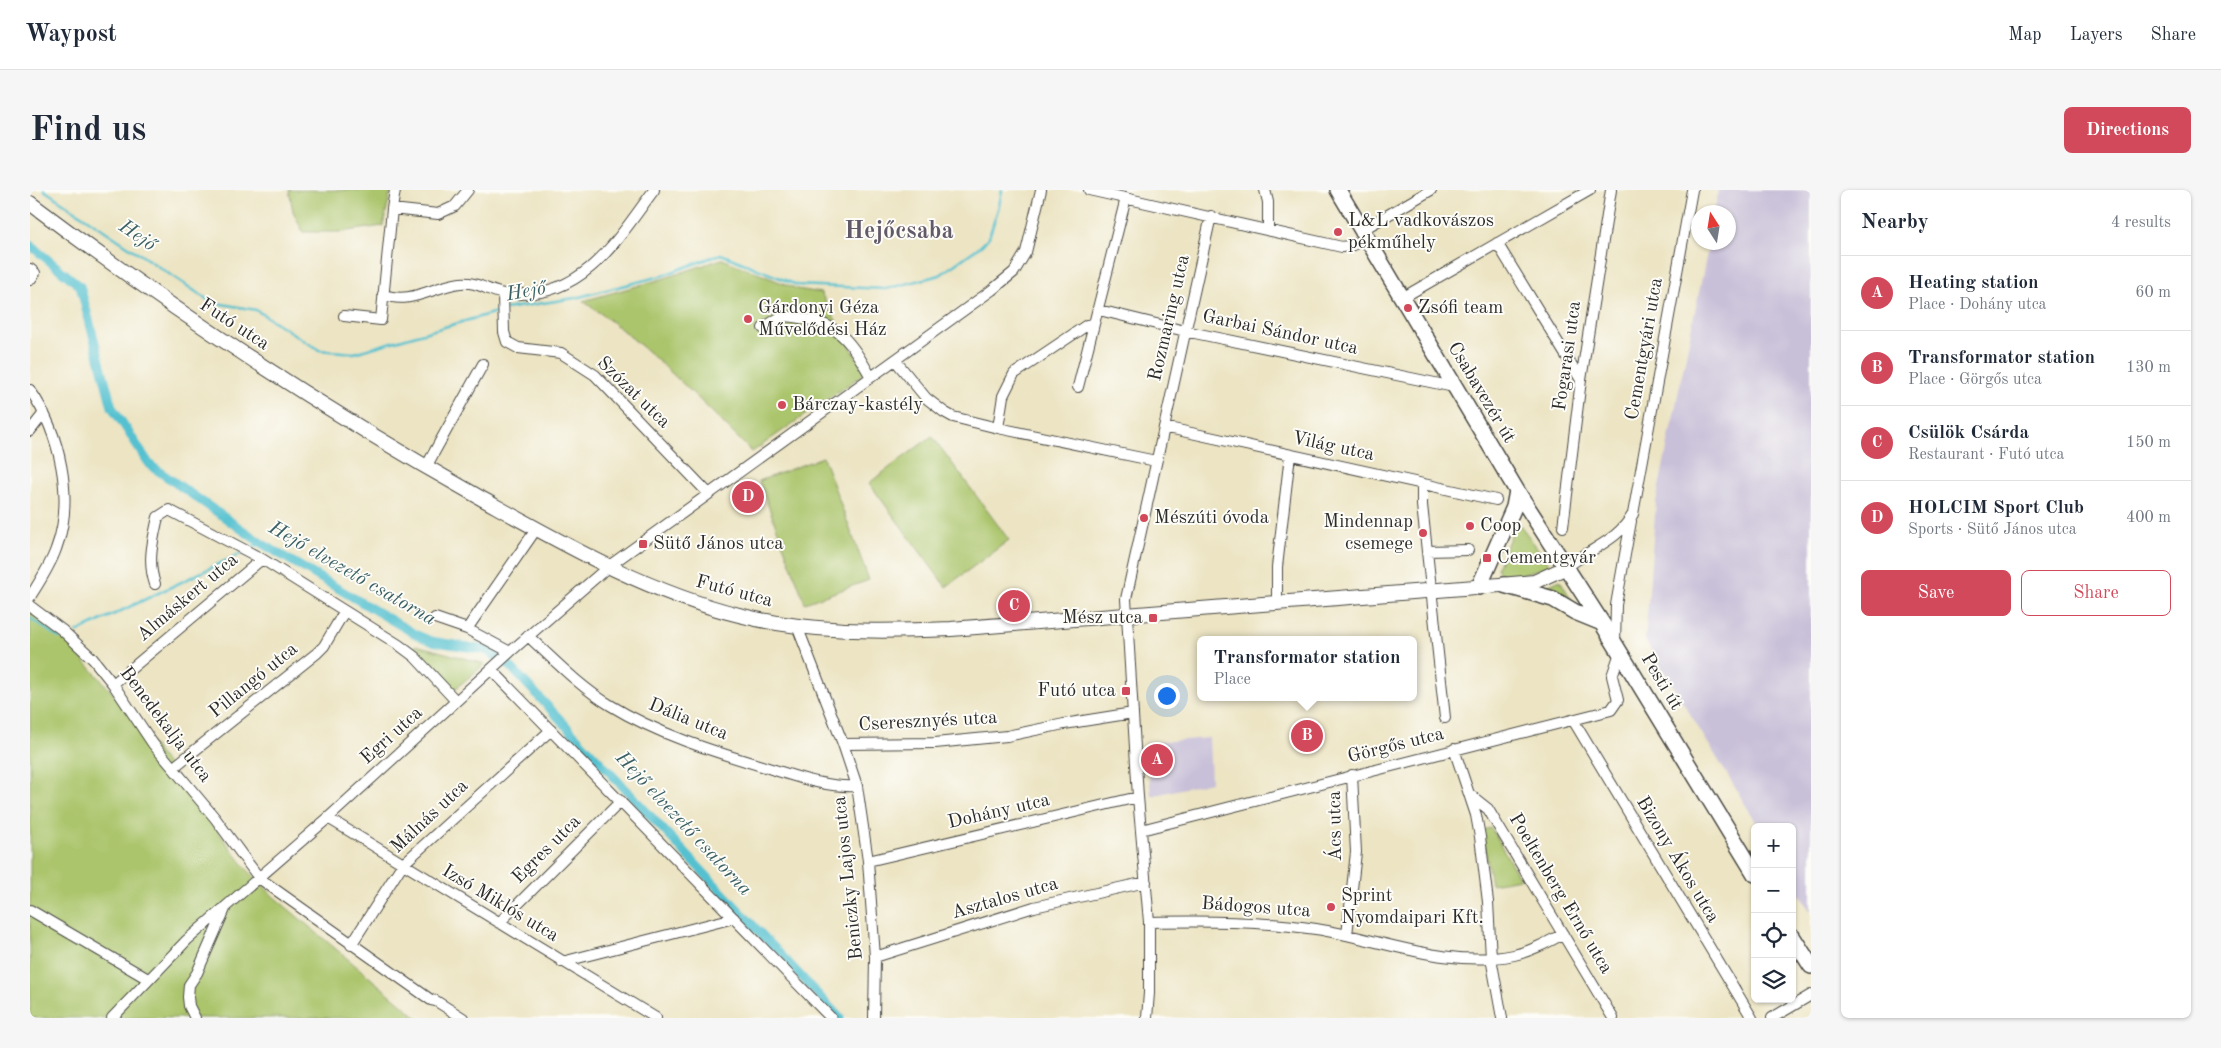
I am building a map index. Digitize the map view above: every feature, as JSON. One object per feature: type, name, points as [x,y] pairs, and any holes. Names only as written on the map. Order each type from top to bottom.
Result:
[{"type":"main road","name":"Csabavezér út","points":[[1338,190],[1454,387],[1531,512]]},
{"type":"main road","name":"Futó utca","points":[[30,203],[128,276],[223,341],[354,425],[426,467],[609,566],[661,590],[742,616],[797,626],[839,630],[898,631],[1504,585],[1534,582],[1567,567]]},
{"type":"main road","points":[[1479,587],[1514,508],[1517,491]]},
{"type":"main road","name":"Pesti út","points":[[1531,512],[1618,648],[1751,868]]},
{"type":"main road","points":[[1504,585],[1554,599],[1575,612],[1602,623]]},
{"type":"main road","points":[[1796,942],[1811,966]]},
{"type":"street","points":[[344,316],[381,320],[395,190]]},
{"type":"street","points":[[392,209],[438,214],[455,206],[468,190]]},
{"type":"street","points":[[383,294],[400,299],[459,283],[474,283],[503,302],[526,294],[561,286],[589,270],[609,250],[654,190]]},
{"type":"street","points":[[708,494],[896,360],[1014,272],[1026,252],[1041,190]]},
{"type":"street","points":[[1089,190],[1342,246],[1353,245],[1364,234],[1430,190]]},
{"type":"street","points":[[1265,190],[1268,202],[1268,230]]},
{"type":"street","points":[[1402,298],[1590,190]]},
{"type":"street","name":"Fogarasi utca","points":[[1563,527],[1581,380],[1611,190]]},
{"type":"street","name":"Cementgyári utca","points":[[1618,648],[1616,605],[1692,190]]},
{"type":"street","points":[[1078,387],[1126,198]]},
{"type":"street","name":"Rozmaring utca","points":[[1164,428],[1211,216]]},
{"type":"street","points":[[1497,243],[1581,380]]},
{"type":"street","name":"Szózat utca","points":[[503,302],[504,332],[507,342],[518,348],[561,352],[595,375],[708,494]]},
{"type":"street","name":"Garbai Sándor utca","points":[[1099,310],[1185,331],[1454,387]]},
{"type":"street","points":[[763,328],[782,316],[818,322],[844,336],[871,377]]},
{"type":"street","points":[[998,428],[1004,396],[1014,374],[1087,325],[1094,324]]},
{"type":"street","points":[[896,360],[926,398],[944,412],[998,428],[1156,461]]},
{"type":"street","points":[[426,467],[483,364]]},
{"type":"street","points":[[30,390],[44,413],[51,430],[61,468],[64,506],[57,547],[49,567],[30,596]]},
{"type":"street","points":[[30,431],[44,413]]},
{"type":"street","points":[[1147,1018],[1149,922],[1138,797],[1126,599],[1164,428]]},
{"type":"street","name":"Világ utca","points":[[1164,428],[1496,500]]},
{"type":"street","points":[[1277,602],[1277,567],[1290,455]]},
{"type":"street","points":[[1422,484],[1422,505],[1445,718]]},
{"type":"street","name":"Egri utca","points":[[112,1018],[187,940],[328,818],[528,636],[609,566],[708,494]]},
{"type":"street","points":[[155,584],[151,572],[152,546],[158,517],[169,510],[262,559],[399,645],[415,657],[456,701]]},
{"type":"street","name":"Cementgyári utca","points":[[1567,567],[1618,534],[1626,527],[1633,514]]},
{"type":"street","points":[[467,629],[537,528]]},
{"type":"street","points":[[1427,551],[1468,550]]},
{"type":"street","name":"Almáskert utca","points":[[113,684],[262,559]]},
{"type":"street","name":"Benedekalja utca","points":[[30,606],[68,636],[92,659],[113,684],[153,744],[215,818],[259,878],[431,1000],[436,1001],[463,1018]]},
{"type":"street","name":"Pillangó utca","points":[[174,767],[317,653],[344,612]]},
{"type":"street","points":[[435,618],[467,629],[510,652]]},
{"type":"street","name":"Beniczky Lajos utca","points":[[797,626],[843,744],[857,786],[868,861],[875,957],[874,1018]]},
{"type":"street","name":"Dália utca","points":[[528,636],[562,668],[609,705],[668,733],[721,754],[818,783],[844,787],[857,786]]},
{"type":"street","name":"Görgős utca","points":[[1141,830],[1612,710],[1618,700],[1612,676],[1618,648]]},
{"type":"street","points":[[493,668],[831,1018]]},
{"type":"street","name":"Cseresznyés utca","points":[[843,744],[936,743],[1007,736],[1064,724],[1133,713]]},
{"type":"street","name":"Bizony Ákos utca","points":[[1573,720],[1752,1018]]},
{"type":"street","name":"Málnás utca","points":[[351,945],[402,865],[551,730]]},
{"type":"street","points":[[1454,749],[1476,815],[1480,837],[1488,902],[1491,958],[1502,1018]]},
{"type":"street","name":"Ács utca","points":[[1346,935],[1356,852],[1356,817],[1352,775]]},
{"type":"street","name":"Poeltenberg Ernő utca","points":[[1468,794],[1488,809],[1614,1018]]},
{"type":"street","name":"Dohány utca","points":[[868,861],[1138,797]]},
{"type":"street","name":"Egres utca","points":[[499,923],[621,801]]},
{"type":"street","name":"Izsó Miklós utca","points":[[328,818],[402,865],[656,1018]]},
{"type":"street","name":"Asztalos utca","points":[[875,957],[1034,907],[1146,882]]},
{"type":"street","points":[[195,1018],[189,1006],[189,985],[227,906]]},
{"type":"street","points":[[30,910],[148,979]]},
{"type":"street","points":[[562,962],[734,918]]},
{"type":"street","name":"Bádogos utca","points":[[1149,922],[1274,924],[1346,935],[1450,957],[1491,958],[1514,955],[1534,949],[1564,934]]},
{"type":"street","points":[[1772,1018],[1811,994]]},
{"type":"shaded area","name":"Cementgyár","points":[[1718,190],[1811,190],[1811,913],[1796,889],[1796,823],[1757,823],[1645,640],[1656,502],[1708,250],[1736,250],[1736,205],[1715,205]]},
{"type":"shaded area","points":[[1209,738],[1211,782],[1151,796],[1146,743]]},
{"type":"green space","points":[[289,190],[391,190],[383,226],[340,232],[303,232],[293,211]]},
{"type":"green space","points":[[722,259],[797,289],[821,293],[865,373],[752,452],[650,353],[583,301],[662,279]]},
{"type":"green space","points":[[932,436],[1009,540],[946,587],[869,483]]},
{"type":"green space","points":[[823,457],[869,580],[805,603],[759,481]]},
{"type":"green space","points":[[1517,521],[1551,566],[1503,579],[1497,568]]},
{"type":"green space","points":[[1560,580],[1578,611],[1539,590]]},
{"type":"green space","points":[[30,612],[60,634],[118,699],[245,867],[274,897],[418,1018],[30,1018]]},
{"type":"green space","points":[[416,645],[485,664],[455,689],[412,649]]},
{"type":"green space","points":[[1491,828],[1520,879],[1491,884],[1482,830]]},
{"type":"waterway","name":"Hejő","points":[[44,190],[211,302],[256,310],[319,350],[354,353],[500,311]]},
{"type":"waterway","name":"Hejő","points":[[505,309],[575,298],[661,276],[721,254],[797,285],[886,289],[940,275],[982,245],[989,237],[1002,190]]},
{"type":"waterway","name":"Hejő elvezető csatorna","points":[[30,245],[80,286],[112,407],[150,465],[261,543],[415,634],[431,641],[486,650],[509,665],[840,1018]]},
{"type":"waterway","name":"Hejő elvezető csatorna","points":[[253,547],[261,543]]},
{"type":"waterway","points":[[77,632],[242,553]]},
{"type":"waterway","points":[[30,618],[59,638]]},
{"type":"place","name":"L&L vadkovászos pékműhely","points":[[1338,232]]},
{"type":"place","name":"Zsófi team","points":[[1408,308]]},
{"type":"place","name":"Gárdonyi Géza Művelődési Ház","points":[[748,319]]},
{"type":"place","name":"Bárczay-kastély","points":[[782,405]]},
{"type":"place","name":"HOLCIM Sport Club","points":[[748,497]]},
{"type":"place","name":"Mészúti óvoda","points":[[1144,518]]},
{"type":"place","name":"Coop","points":[[1470,526]]},
{"type":"place","name":"Mindennap csemege","points":[[1423,533]]},
{"type":"place","name":"Sütő János utca","points":[[643,544]]},
{"type":"place","name":"Cementgyár","points":[[1487,558]]},
{"type":"place","name":"Csülök Csárda","points":[[1014,606]]},
{"type":"place","name":"Mész utca","points":[[1153,618]]},
{"type":"place","name":"Futó utca","points":[[1126,691]]},
{"type":"place","name":"Transformator station","points":[[1307,736]]},
{"type":"place","name":"Heating station","points":[[1157,760]]},
{"type":"place","name":"Sprint Nyomdaipari Kft.","points":[[1331,907]]},
{"type":"district","name":"Hejőcsaba","points":[[899,232]]}]
